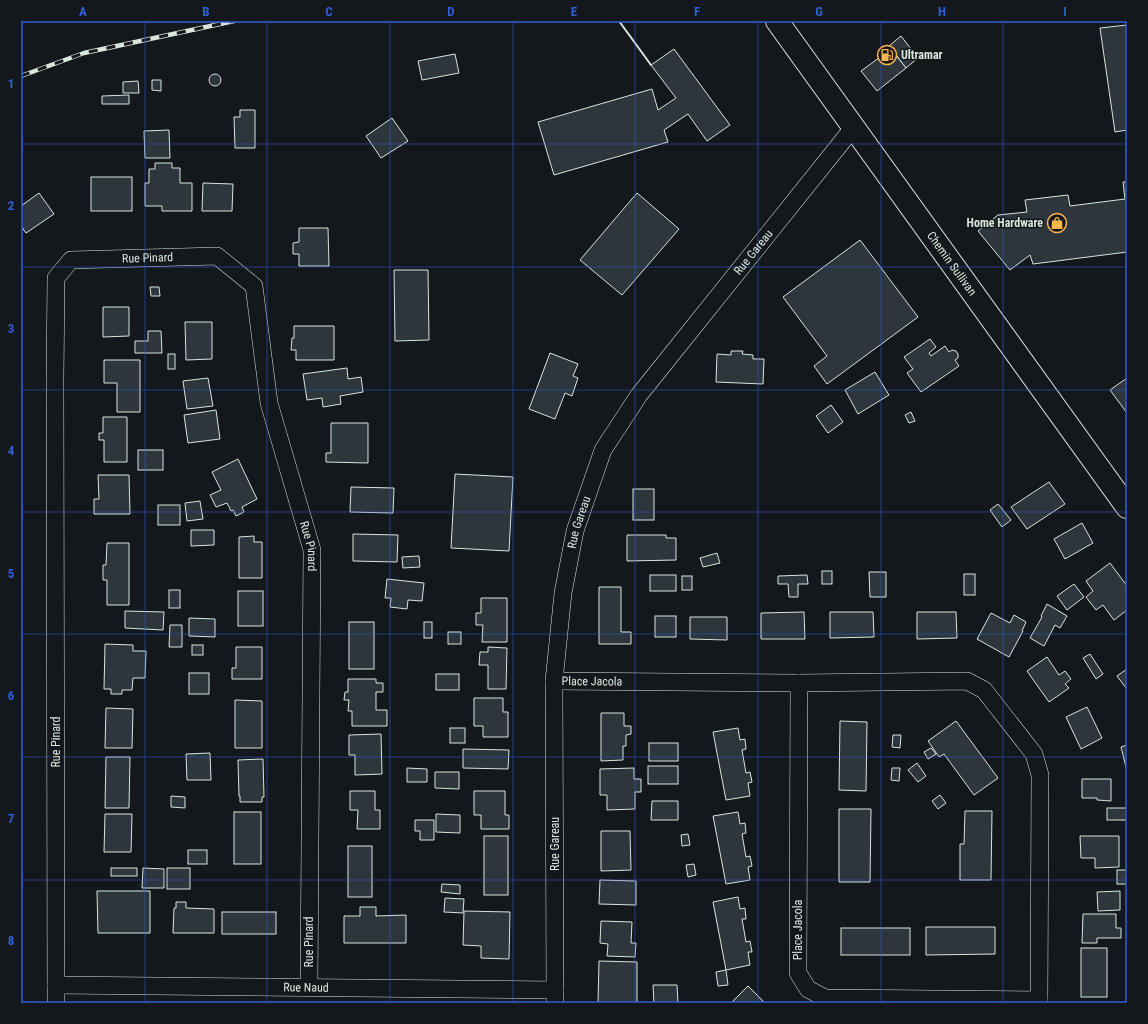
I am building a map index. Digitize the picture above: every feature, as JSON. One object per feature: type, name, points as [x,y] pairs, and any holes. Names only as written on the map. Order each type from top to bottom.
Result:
[{"type":"main road","name":"Chemin Sullivan","points":[[777,21],[1127,507]]},
{"type":"street","name":"Rue Gareau","points":[[555,997],[554,681],[563,593],[575,531],[603,450],[639,395],[853,128]]},
{"type":"street","name":"Rue Pinard","points":[[56,1003],[56,278],[71,260],[217,256],[254,286],[269,402],[312,550],[309,987]]},
{"type":"street","name":"Place Jacola","points":[[554,681],[799,683],[967,681],[984,690],[1034,754],[1040,775],[1039,1002],[825,998],[808,989],[798,973],[799,683]]},
{"type":"street","name":"Rue Naud","points":[[56,985],[309,987],[555,997]]},
{"type":"building","points":[[1127,25],[1127,130],[1115,132],[1100,28]]},
{"type":"building","points":[[901,36],[918,58],[906,68],[889,46]]},
{"type":"building","points":[[674,49],[730,125],[707,141],[688,114],[664,130],[668,142],[554,175],[538,122],[652,89],[658,110],[676,98],[651,65]]},
{"type":"building","points":[[891,49],[906,68],[877,91],[861,71]]},
{"type":"building","points":[[455,54],[459,73],[422,80],[418,61]]},
{"type":"building","points":[[213,74],[217,74],[221,80],[217,86],[213,86],[209,82],[209,78]]},
{"type":"building","points":[[152,80],[161,80],[161,91],[152,90]]},
{"type":"building","points":[[138,81],[139,93],[123,93],[123,82]]},
{"type":"building","points":[[129,95],[129,104],[102,104],[102,96]]},
{"type":"building","points":[[240,110],[255,110],[255,148],[235,148],[234,117],[240,117]]},
{"type":"building","points":[[392,118],[408,141],[381,158],[366,136]]},
{"type":"building","points":[[169,130],[170,158],[145,158],[144,131]]},
{"type":"building","points":[[155,163],[172,163],[172,168],[180,168],[180,183],[192,183],[192,211],[162,211],[162,206],[145,206],[145,183],[149,183],[149,169],[155,169]]},
{"type":"building","points":[[91,177],[132,177],[132,211],[91,211]]},
{"type":"building","name":"Home Hardware","points":[[1123,182],[1127,182],[1127,252],[1033,264],[1030,255],[1010,270],[978,231],[998,215],[1027,212],[1025,200],[1068,195],[1070,206],[1125,199]]},
{"type":"building","points":[[203,183],[233,184],[232,211],[202,211]]},
{"type":"building","points":[[39,193],[54,214],[26,233],[21,226],[21,206]]},
{"type":"building","points":[[637,193],[679,229],[622,295],[580,260]]},
{"type":"building","points":[[299,228],[328,228],[329,266],[299,266],[299,254],[293,254],[293,243],[299,242]]},
{"type":"building","points":[[860,240],[918,317],[827,384],[814,366],[827,356],[783,297]]},
{"type":"building","points":[[394,270],[428,270],[429,340],[395,341]]},
{"type":"building","points":[[150,287],[159,287],[160,296],[151,296]]},
{"type":"building","points":[[103,307],[129,307],[129,336],[103,337]]},
{"type":"building","points":[[185,322],[212,322],[212,359],[186,360]]},
{"type":"building","points":[[294,326],[334,326],[334,360],[296,360],[296,350],[291,350],[292,338],[294,338]]},
{"type":"building","points":[[148,331],[161,331],[162,353],[135,353],[135,341],[148,341]]},
{"type":"building","points":[[930,339],[936,347],[929,353],[931,356],[945,346],[949,352],[952,350],[956,351],[958,358],[955,360],[959,366],[921,392],[907,373],[913,369],[904,357]]},
{"type":"building","points":[[731,351],[743,351],[742,354],[753,355],[753,359],[764,359],[763,384],[716,382],[717,354],[731,355]]},
{"type":"building","points":[[550,353],[578,364],[573,376],[578,378],[572,396],[565,393],[555,419],[529,409]]},
{"type":"building","points":[[168,354],[175,354],[175,369],[168,369]]},
{"type":"building","points":[[104,360],[140,360],[140,412],[117,412],[117,383],[104,383]]},
{"type":"building","points":[[347,368],[348,379],[361,377],[363,392],[340,396],[341,404],[323,407],[322,398],[307,400],[303,374]]},
{"type":"building","points":[[875,372],[889,395],[858,414],[845,390]]},
{"type":"building","points":[[208,378],[213,406],[187,409],[183,381]]},
{"type":"building","points":[[1127,378],[1127,413],[1110,390]]},
{"type":"building","points":[[831,405],[843,422],[828,433],[816,416]]},
{"type":"building","points":[[216,410],[220,439],[188,443],[184,415]]},
{"type":"building","points":[[911,412],[915,421],[909,423],[905,415]]},
{"type":"building","points":[[103,417],[127,417],[127,462],[104,462],[104,440],[99,440],[99,433],[103,433]]},
{"type":"building","points":[[331,423],[368,423],[368,463],[326,462],[326,453],[331,453]]},
{"type":"building","points":[[138,450],[163,450],[163,470],[138,470]]},
{"type":"building","points":[[238,459],[257,499],[242,507],[244,512],[236,516],[233,510],[231,511],[227,503],[216,507],[210,495],[221,490],[212,472]]},
{"type":"building","points":[[455,474],[513,477],[509,551],[451,548]]},
{"type":"building","points":[[98,475],[129,475],[130,514],[94,514],[94,499],[99,499]]},
{"type":"building","points":[[1049,482],[1065,504],[1027,529],[1011,507]]},
{"type":"building","points":[[351,487],[394,488],[393,513],[350,512]]},
{"type":"building","points":[[633,489],[654,489],[654,520],[633,520]]},
{"type":"building","points":[[200,501],[203,519],[187,521],[185,503]]},
{"type":"building","points":[[998,504],[1011,520],[1002,527],[990,510]]},
{"type":"building","points":[[158,505],[180,505],[180,525],[158,525]]},
{"type":"building","points":[[1082,523],[1093,543],[1065,559],[1054,539]]},
{"type":"building","points":[[191,530],[214,530],[214,545],[191,546]]},
{"type":"building","points":[[353,534],[398,535],[397,562],[353,561]]},
{"type":"building","points":[[627,535],[666,535],[666,538],[676,538],[676,560],[627,561]]},
{"type":"building","points":[[254,536],[254,542],[262,542],[262,578],[239,578],[239,537]]},
{"type":"building","points":[[107,543],[129,543],[129,605],[107,605],[107,580],[103,580],[103,565],[106,565]]},
{"type":"building","points":[[717,553],[720,563],[703,567],[700,558]]},
{"type":"building","points":[[419,556],[420,567],[403,568],[402,557]]},
{"type":"building","points":[[1110,563],[1127,586],[1127,610],[1114,620],[1103,605],[1096,610],[1086,597],[1093,591],[1086,581]]},
{"type":"building","points":[[822,571],[832,571],[832,584],[822,584]]},
{"type":"building","points":[[869,572],[886,572],[886,597],[870,597]]},
{"type":"building","points":[[964,574],[975,574],[975,595],[964,595]]},
{"type":"building","points":[[650,575],[676,575],[676,591],[650,591]]},
{"type":"building","points":[[807,575],[808,584],[798,584],[798,597],[789,597],[788,584],[778,584],[778,576]]},
{"type":"building","points":[[682,576],[692,576],[692,590],[682,590]]},
{"type":"building","points":[[387,579],[424,583],[422,601],[408,600],[407,609],[390,607],[391,598],[385,598]]},
{"type":"building","points":[[1074,584],[1084,597],[1067,610],[1057,596]]},
{"type":"building","points":[[599,587],[621,587],[621,632],[631,632],[631,644],[599,644]]},
{"type":"building","points":[[169,590],[180,590],[180,608],[169,608]]},
{"type":"building","points":[[238,591],[263,591],[263,626],[238,626]]},
{"type":"building","points":[[481,598],[507,598],[507,642],[482,642],[483,625],[476,625],[476,613],[481,613]]},
{"type":"building","points":[[1047,604],[1067,616],[1060,628],[1055,625],[1044,646],[1030,638],[1042,617],[1041,616]]},
{"type":"building","points":[[125,611],[164,612],[163,630],[125,628]]},
{"type":"building","points":[[804,612],[805,639],[761,639],[761,613]]},
{"type":"building","points":[[830,612],[873,612],[874,637],[830,638]]},
{"type":"building","points":[[917,612],[956,612],[957,638],[917,639]]},
{"type":"building","points":[[991,613],[1010,623],[1014,615],[1026,622],[1023,631],[1009,657],[977,639]]},
{"type":"building","points":[[655,616],[676,616],[676,637],[655,637]]},
{"type":"building","points":[[690,617],[727,617],[727,640],[690,639]]},
{"type":"building","points":[[189,618],[215,619],[215,637],[189,636]]},
{"type":"building","points":[[349,622],[374,622],[374,669],[349,669]]},
{"type":"building","points":[[424,622],[432,622],[432,638],[424,638]]},
{"type":"building","points":[[170,625],[182,625],[182,647],[169,647]]},
{"type":"building","points":[[448,632],[461,632],[461,644],[448,644]]},
{"type":"building","points":[[105,644],[133,645],[133,651],[146,651],[145,678],[133,678],[132,690],[122,690],[122,694],[111,694],[111,689],[104,689]]},
{"type":"building","points":[[192,645],[203,645],[203,655],[192,655]]},
{"type":"building","points":[[236,647],[262,647],[262,679],[232,679],[232,668],[236,668]]},
{"type":"building","points":[[488,647],[507,648],[506,689],[488,689],[488,665],[479,665],[480,652],[488,652]]},
{"type":"building","points":[[1090,654],[1103,674],[1096,679],[1083,658]]},
{"type":"building","points":[[1047,657],[1059,675],[1065,671],[1071,679],[1065,684],[1069,688],[1049,702],[1027,671]]},
{"type":"building","points":[[1127,669],[1127,687],[1126,688],[1117,676]]},
{"type":"building","points":[[189,673],[209,673],[209,694],[189,694]]},
{"type":"building","points":[[436,674],[459,674],[459,690],[436,690]]},
{"type":"building","points":[[348,679],[376,679],[376,683],[383,683],[383,692],[376,692],[376,710],[387,710],[387,726],[352,726],[352,711],[348,711],[349,700],[344,700],[345,692],[348,692]]},
{"type":"building","points":[[474,698],[503,698],[503,712],[508,712],[508,737],[483,737],[483,726],[474,726]]},
{"type":"building","points":[[235,700],[262,701],[262,748],[235,748]]},
{"type":"building","points":[[1087,707],[1102,738],[1081,749],[1066,717]]},
{"type":"building","points":[[106,708],[133,709],[132,748],[105,748]]},
{"type":"building","points":[[601,713],[624,713],[624,726],[631,726],[631,734],[626,735],[626,746],[623,746],[623,760],[601,761]]},
{"type":"building","points":[[840,721],[867,722],[866,791],[839,790]]},
{"type":"building","points":[[956,721],[998,778],[974,795],[944,754],[939,757],[928,741]]},
{"type":"building","points":[[450,728],[465,728],[465,743],[450,743]]},
{"type":"building","points":[[738,728],[740,740],[745,739],[746,749],[742,750],[746,773],[750,772],[752,782],[748,783],[750,796],[726,800],[713,732]]},
{"type":"building","points":[[381,734],[382,774],[355,775],[355,755],[349,755],[349,735]]},
{"type":"building","points":[[893,735],[901,735],[900,748],[892,747]]},
{"type":"building","points":[[649,743],[678,743],[678,761],[649,761]]},
{"type":"building","points":[[1127,745],[1127,771],[1121,747]]},
{"type":"building","points":[[931,748],[936,754],[928,759],[924,752]]},
{"type":"building","points":[[463,749],[509,750],[508,769],[463,768]]},
{"type":"building","points":[[210,753],[211,780],[187,780],[186,754]]},
{"type":"building","points":[[106,757],[130,757],[129,808],[105,808]]},
{"type":"building","points":[[263,759],[264,797],[262,797],[262,802],[240,802],[238,760]]},
{"type":"building","points":[[917,763],[926,776],[918,782],[908,770]]},
{"type":"building","points":[[648,766],[678,766],[678,784],[648,784]]},
{"type":"building","points":[[407,768],[427,769],[427,782],[407,782]]},
{"type":"building","points":[[634,768],[634,779],[641,779],[641,792],[635,792],[635,809],[607,810],[607,795],[600,795],[600,769]]},
{"type":"building","points":[[892,768],[900,768],[899,781],[891,780]]},
{"type":"building","points":[[435,772],[459,772],[459,789],[435,788]]},
{"type":"building","points":[[1082,779],[1111,779],[1111,801],[1097,800],[1097,798],[1082,798]]},
{"type":"building","points":[[350,791],[375,791],[375,810],[380,810],[380,829],[357,829],[358,810],[350,810]]},
{"type":"building","points":[[474,791],[505,791],[505,815],[509,815],[509,829],[481,829],[481,815],[474,815]]},
{"type":"building","points":[[940,795],[946,803],[938,809],[932,801]]},
{"type":"building","points":[[171,796],[185,797],[185,808],[171,807]]},
{"type":"building","points":[[652,801],[678,801],[678,820],[651,820]]},
{"type":"building","points":[[1107,808],[1127,808],[1127,820],[1107,820]]},
{"type":"building","points":[[839,809],[871,809],[870,882],[839,882]]},
{"type":"building","points":[[965,811],[992,811],[991,880],[960,880],[960,844],[964,844]]},
{"type":"building","points":[[234,812],[261,812],[261,864],[234,864]]},
{"type":"building","points":[[738,812],[740,824],[745,823],[746,833],[742,834],[746,857],[750,856],[752,866],[748,867],[750,880],[726,884],[713,816]]},
{"type":"building","points":[[105,814],[132,814],[131,852],[104,852]]},
{"type":"building","points":[[436,814],[460,815],[460,833],[436,832]]},
{"type":"building","points":[[415,820],[434,820],[434,840],[420,840],[420,831],[415,831]]},
{"type":"building","points":[[601,831],[630,831],[631,870],[601,871]]},
{"type":"building","points":[[688,834],[690,845],[682,846],[681,835]]},
{"type":"building","points":[[484,836],[508,836],[508,895],[484,895]]},
{"type":"building","points":[[1080,836],[1119,836],[1119,867],[1095,868],[1095,858],[1081,858]]},
{"type":"building","points":[[348,846],[372,846],[372,897],[348,897]]},
{"type":"building","points":[[188,850],[207,850],[207,864],[188,864]]},
{"type":"building","points":[[694,864],[696,875],[688,877],[686,865]]},
{"type":"building","points":[[111,868],[137,868],[137,876],[111,876]]},
{"type":"building","points":[[143,868],[164,869],[164,888],[142,888]]},
{"type":"building","points":[[167,868],[190,868],[190,889],[167,889]]},
{"type":"building","points":[[1117,870],[1127,870],[1127,884],[1117,884]]},
{"type":"building","points":[[600,880],[636,881],[636,905],[599,904]]},
{"type":"building","points":[[442,884],[460,885],[460,894],[441,892]]},
{"type":"building","points":[[97,891],[150,891],[150,933],[98,933]]},
{"type":"building","points":[[1120,891],[1120,910],[1098,911],[1097,892]]},
{"type":"building","points":[[738,897],[740,909],[745,908],[746,919],[742,919],[746,942],[750,941],[752,952],[748,952],[750,965],[726,970],[713,902]]},
{"type":"building","points":[[445,898],[464,899],[463,913],[444,912]]},
{"type":"building","points":[[176,902],[186,902],[186,908],[214,909],[214,933],[173,933],[174,908],[176,908]]},
{"type":"building","points":[[360,907],[376,907],[376,916],[406,915],[406,943],[344,943],[344,916],[360,916]]},
{"type":"building","points":[[464,911],[510,912],[509,959],[481,958],[481,946],[463,945]]},
{"type":"building","points":[[222,912],[276,912],[276,934],[222,934]]},
{"type":"building","points":[[1083,914],[1116,914],[1116,928],[1121,928],[1121,938],[1097,938],[1097,943],[1082,943]]},
{"type":"building","points":[[601,921],[632,922],[631,943],[636,943],[635,957],[607,956],[608,944],[600,943]]},
{"type":"building","points":[[926,927],[995,927],[995,954],[926,955]]},
{"type":"building","points":[[841,928],[910,928],[910,955],[841,955]]},
{"type":"building","points":[[1081,948],[1107,948],[1107,997],[1081,997]]},
{"type":"building","points":[[599,961],[637,962],[637,1003],[598,1003]]},
{"type":"building","points":[[726,970],[728,985],[718,986],[716,972]]},
{"type":"building","points":[[653,985],[677,985],[678,1003],[654,1003]]},
{"type":"building","points":[[748,986],[765,1003],[731,1003]]},
{"type":"railway","points":[[21,76],[84,53],[234,21]]},
{"type":"wall","points":[[619,21],[651,65]]},
{"type":"place","name":"Ultramar","points":[[887,55]]},
{"type":"place","name":"Home Hardware","points":[[1057,223]]}]
